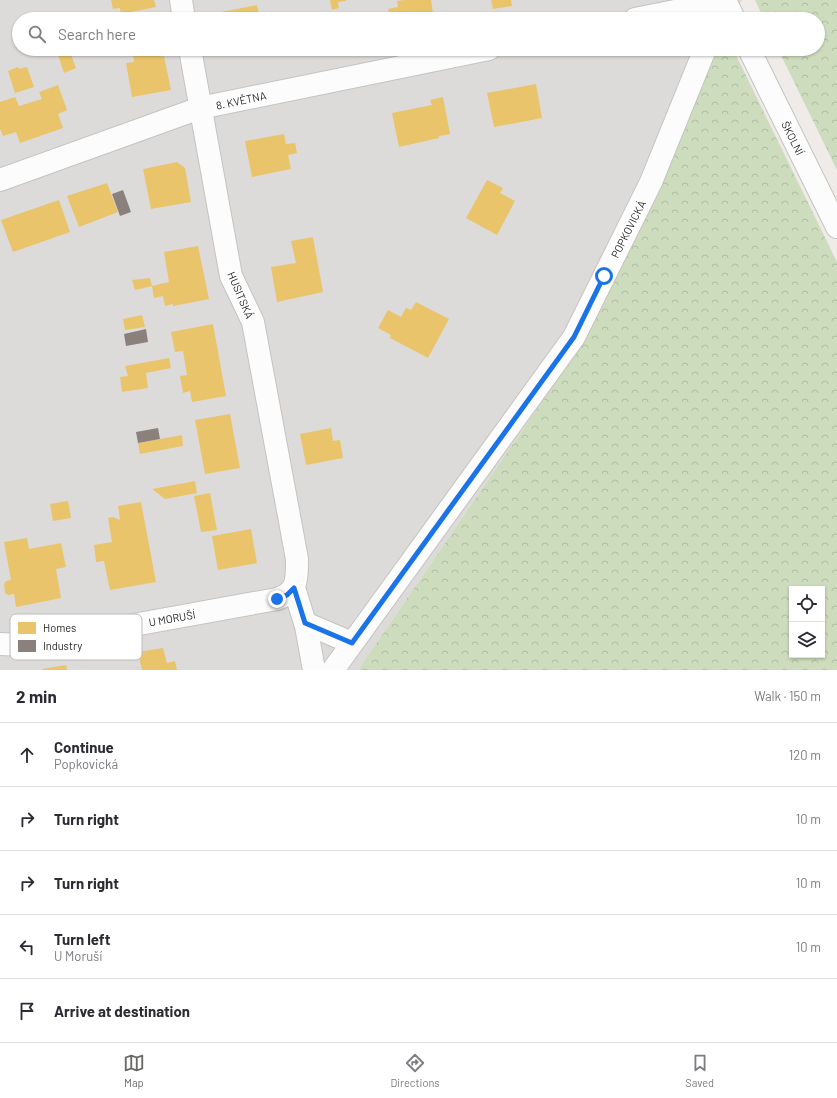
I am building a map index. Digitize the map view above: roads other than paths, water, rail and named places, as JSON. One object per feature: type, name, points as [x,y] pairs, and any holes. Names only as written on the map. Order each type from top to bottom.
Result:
[{"type":"street","points":[[181,0],[183,12]]},
{"type":"street","points":[[668,12],[725,0]]},
{"type":"street","points":[[721,12],[725,0]]},
{"type":"street","points":[[725,0],[731,12]]},
{"type":"street","name":"HUSITSKÁ","points":[[191,56],[231,276],[253,322],[297,559],[297,574],[294,588]]},
{"type":"street","name":"8. KVĚTNA","points":[[0,180],[200,108],[455,56]]},
{"type":"street","name":"POPKOVICKÁ","points":[[333,670],[574,337],[651,182],[702,56]]},
{"type":"street","name":"ŠKOLNÍ","points":[[752,56],[837,227]]},
{"type":"street","points":[[294,588],[305,623],[314,670]]},
{"type":"street","name":"U MORUŠÍ","points":[[142,624],[277,599],[287,595],[294,588]]},
{"type":"street","points":[[305,623],[352,643]]},
{"type":"street","name":"U MORUŠÍ","points":[[0,644],[10,645]]}]
